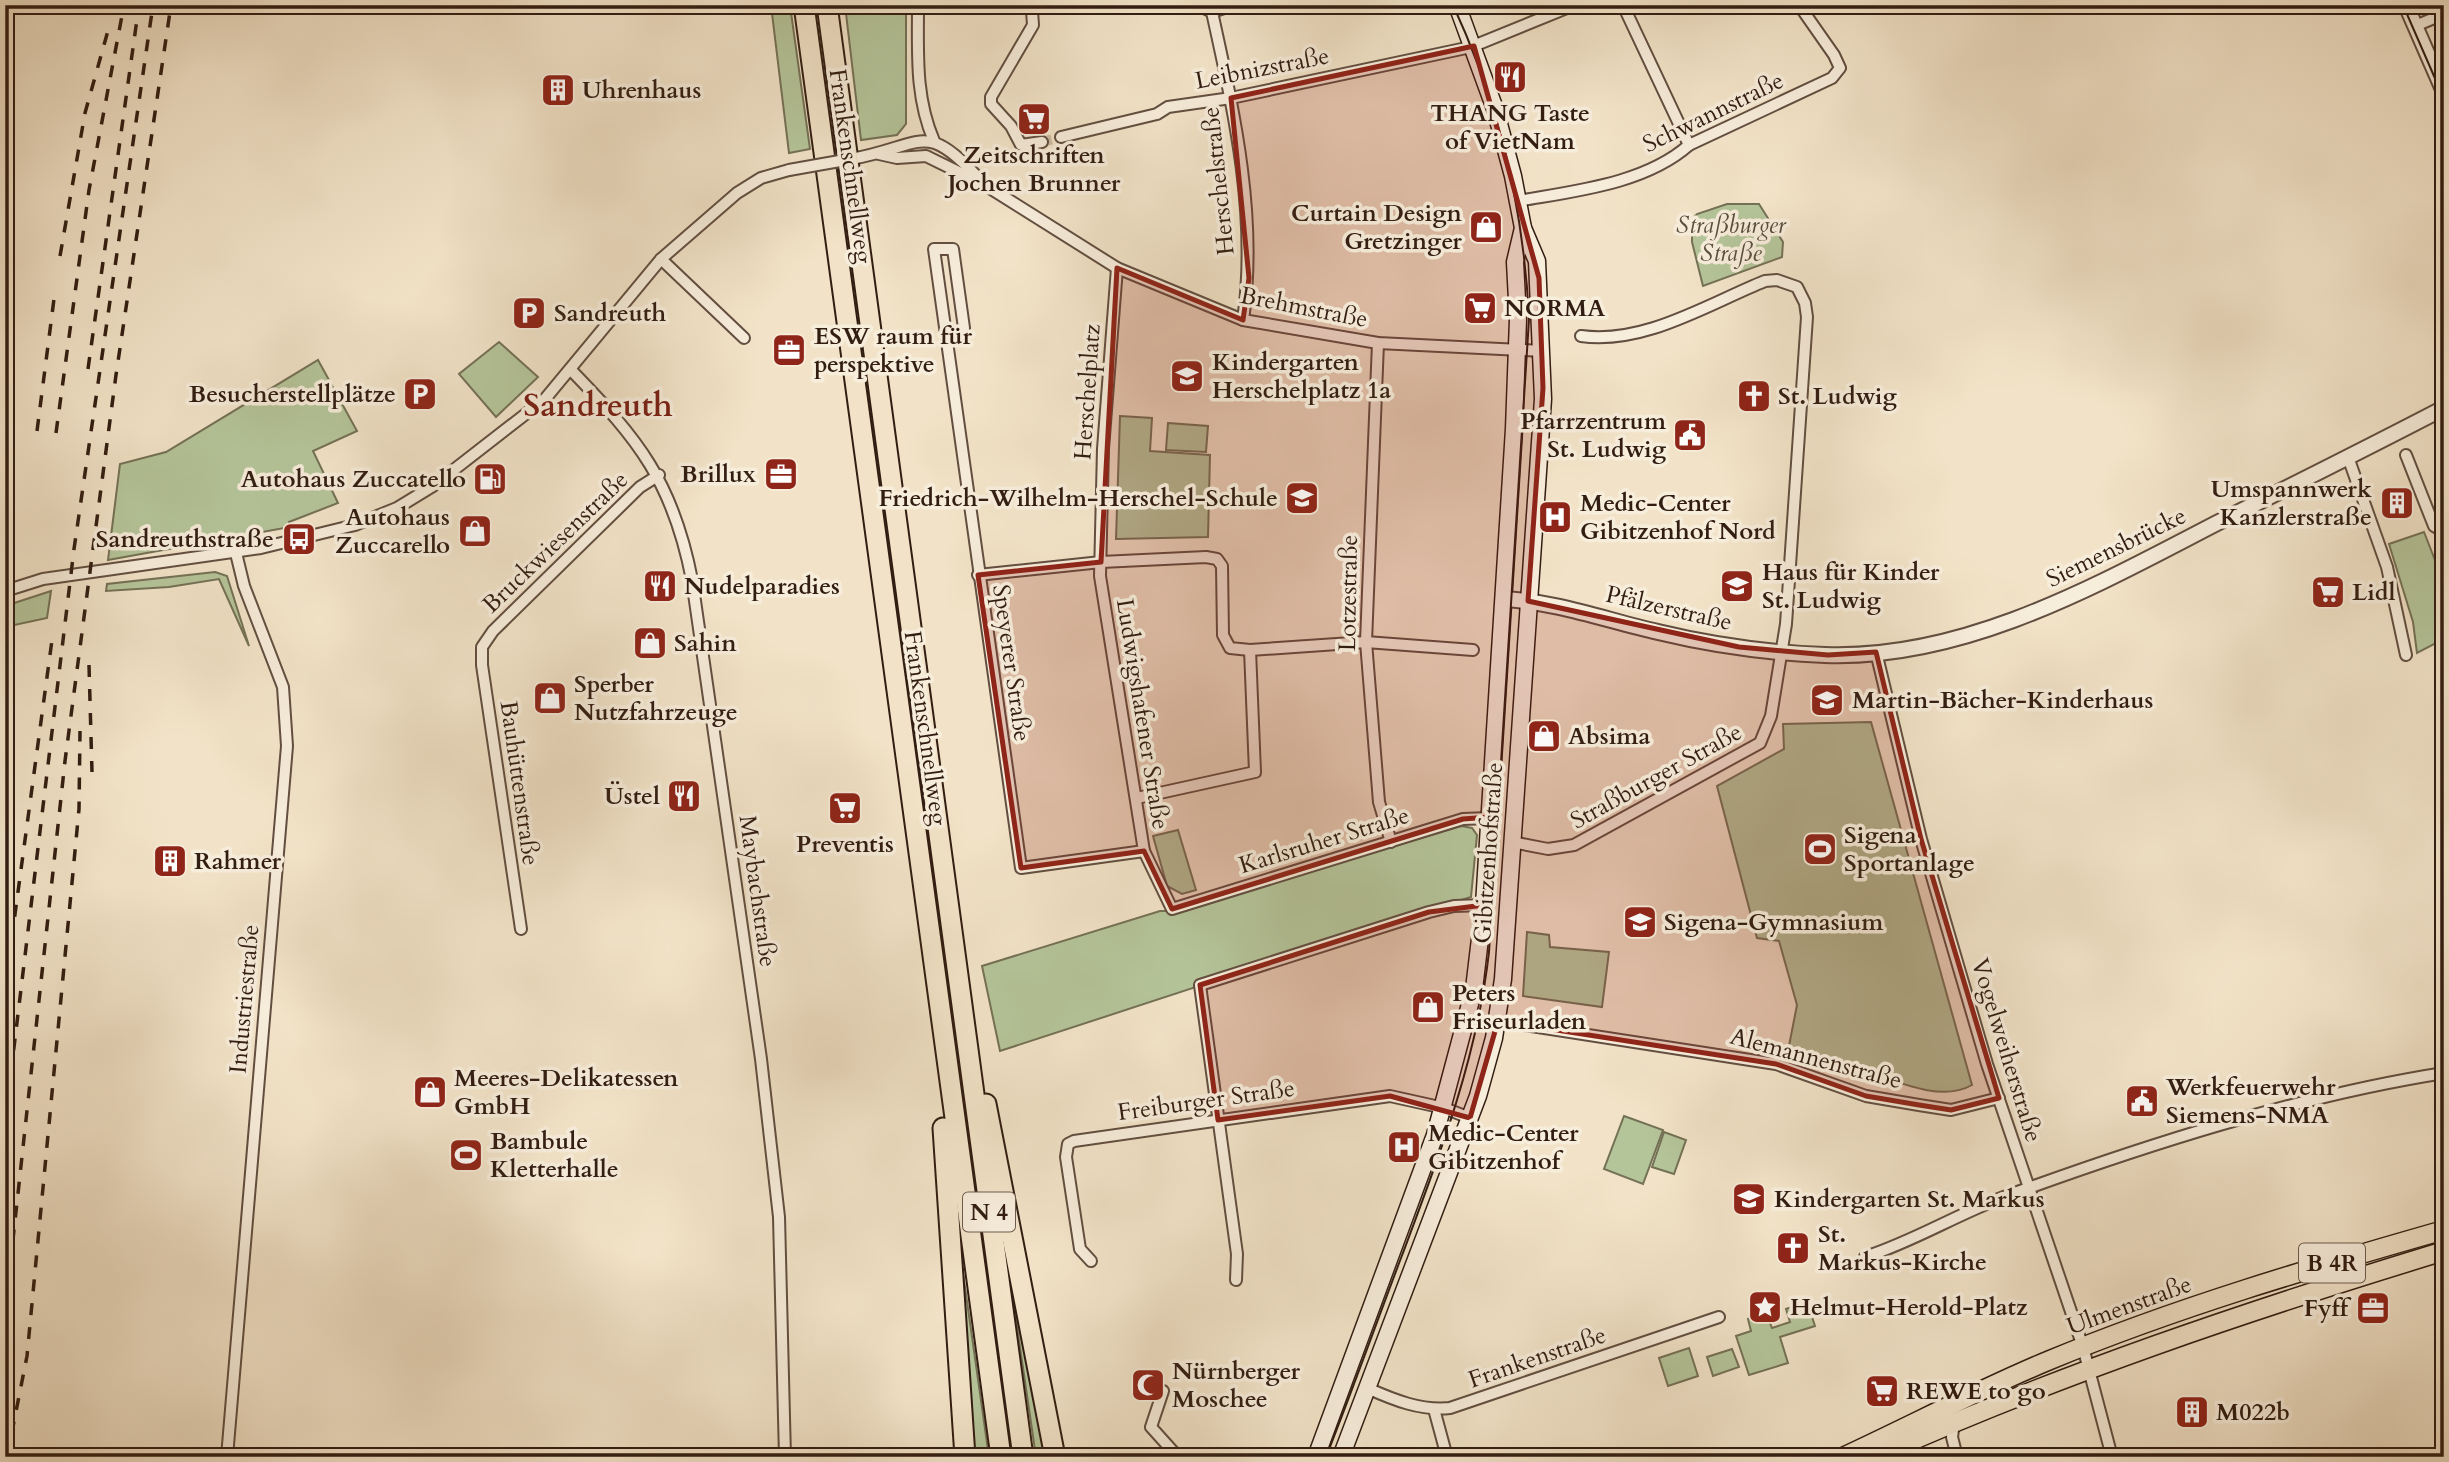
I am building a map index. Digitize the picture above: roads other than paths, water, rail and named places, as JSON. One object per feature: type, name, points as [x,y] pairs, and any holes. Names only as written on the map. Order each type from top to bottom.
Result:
[{"type":"highway","name":"Frankenschnellweg","points":[[804,5],[1001,1457]]},
{"type":"highway","name":"Frankenschnellweg","points":[[827,5],[1023,1457]]},
{"type":"highway","points":[[956,967],[1013,1230],[1055,1457]]},
{"type":"highway","points":[[935,980],[937,1055],[965,1457]]},
{"type":"main road","name":"Gibitzenhofstraße","points":[[1341,1457],[1470,1118],[1497,1021],[1512,842],[1543,399],[1543,351],[1537,261],[1523,228],[1503,137],[1474,46],[1457,5]]},
{"type":"main road","name":"Gibitzenhofstraße","points":[[1316,1457],[1395,1251],[1444,1108],[1471,1002],[1484,905],[1518,352],[1515,262],[1523,228]]},
{"type":"main road","name":"Ulmenstraße","points":[[1843,1457],[2021,1373],[2083,1347],[2284,1278],[2444,1230]]},
{"type":"main road","name":"Ulmenstraße","points":[[1875,1457],[2089,1368],[2264,1306],[2444,1251]]},
{"type":"street","points":[[918,5],[918,83],[922,108],[934,141],[926,156]]},
{"type":"street","points":[[1036,5],[1032,11],[1033,25],[996,88],[990,104],[1011,126],[1021,145],[1042,142]]},
{"type":"street","points":[[1198,5],[1212,12],[1233,5]]},
{"type":"street","name":"Leibnizstraße","points":[[1061,137],[1157,114],[1168,107],[1231,98],[1474,46],[1574,5]]},
{"type":"street","points":[[1623,5],[1689,145]]},
{"type":"street","name":"Schwannstraße","points":[[1518,201],[1611,182],[1672,160],[1689,145],[1832,78],[1840,68],[1835,55],[1799,5]]},
{"type":"street","points":[[2406,5],[2444,92]]},
{"type":"street","name":"Herschelstraße","points":[[1212,12],[1242,162],[1249,278],[1243,320]]},
{"type":"street","points":[[2415,26],[2444,14]]},
{"type":"street","points":[[5,591],[43,579],[236,553],[355,526],[397,508],[433,486],[545,398],[571,370],[608,319],[660,258],[737,193],[761,178],[789,170],[879,154],[906,143],[934,141],[954,151],[985,185]]},
{"type":"street","points":[[879,154],[897,158],[926,156],[985,185]]},
{"type":"street","name":"Brehmstraße","points":[[985,185],[1117,268],[1243,320],[1378,343],[1518,352],[1543,351]]},
{"type":"street","name":"Speyerer Straße","points":[[947,342],[964,328],[953,248],[934,249],[978,575],[1021,868],[1144,851]]},
{"type":"street","points":[[660,258],[744,338]]},
{"type":"street","name":"Herschelplatz","points":[[1101,562],[1103,450],[1117,268]]},
{"type":"street","name":"Straßburger Straße","points":[[1512,842],[1548,849],[1574,845],[1760,743],[1771,716],[1786,624],[1807,317],[1802,294],[1788,282],[1765,282],[1671,322],[1601,339],[1581,337]]},
{"type":"street","name":"Lotzestraße","points":[[1378,343],[1366,642],[1379,802],[1391,842]]},
{"type":"street","name":"Maybachstraße","points":[[571,370],[617,416],[659,475],[684,540],[692,580],[761,1059],[779,1217],[785,1457]]},
{"type":"street","points":[[2406,655],[2387,567],[2341,460],[2444,408]]},
{"type":"street","points":[[2406,455],[2434,526],[2444,532]]},
{"type":"street","name":"Siemensbrücke","points":[[1908,647],[1972,633],[2055,602],[2341,460]]},
{"type":"street","name":"Bruckwiesenstraße","points":[[484,643],[640,488],[659,475]]},
{"type":"street","name":"Industriestraße","points":[[227,1457],[287,746],[283,687],[244,586],[236,553]]},
{"type":"street","points":[[978,575],[1101,562],[1188,557],[1217,559],[1222,566],[1223,635],[1230,648],[1250,650],[1366,642],[1473,650]]},
{"type":"street","name":"Ludwigshafener Straße","points":[[1101,562],[1100,576],[1132,790],[1137,798],[1134,806],[1144,851],[1172,909]]},
{"type":"street","name":"Pfälzerstraße","points":[[1503,599],[1563,606],[1695,640],[1781,652],[1828,655],[1908,647]]},
{"type":"street","name":"Bauhüttenstraße","points":[[484,643],[482,665],[521,929]]},
{"type":"street","points":[[1137,798],[1255,772],[1250,650]]},
{"type":"street","name":"Vogelweiherstraße","points":[[1876,652],[1921,839],[2028,1189],[2083,1347],[2112,1457]]},
{"type":"street","name":"Karlsruher Straße","points":[[1172,909],[1463,819],[1489,818]]},
{"type":"street","points":[[1236,1280],[1237,1254],[1199,986],[1429,912],[1465,905],[1484,905]]},
{"type":"street","name":"Alemannenstraße","points":[[1497,1021],[1776,1064],[1866,1096],[1951,1110],[1999,1098]]},
{"type":"street","points":[[1865,1257],[1894,1248],[1964,1214],[2028,1189],[2237,1121],[2326,1097],[2444,1073]]},
{"type":"street","name":"Freiburger Straße","points":[[1091,1261],[1080,1249],[1066,1157],[1069,1144],[1084,1139],[1390,1096],[1444,1108],[1470,1118]]},
{"type":"street","name":"Frankenstraße","points":[[1367,1388],[1412,1405],[1434,1409],[1454,1407],[1720,1317]]},
{"type":"street","points":[[1163,1391],[1151,1427],[1178,1457]]},
{"type":"street","points":[[1434,1409],[1447,1457]]},
{"type":"street","points":[[1954,1422],[1952,1437],[1956,1457]]},
{"type":"tunnel","points":[[1042,142],[1061,137]]},
{"type":"tram line","points":[[1326,1457],[1455,1107],[1476,1031],[1489,952],[1529,319],[1521,238],[1506,159],[1484,81],[1453,5]]},
{"type":"tram line","points":[[2403,5],[2444,99]]},
{"type":"railway","points":[[56,433],[89,190],[124,5]]},
{"type":"railway","points":[[88,369],[139,5]]},
{"type":"railway","points":[[5,1122],[74,549],[153,5]]},
{"type":"railway","points":[[5,1313],[65,761],[116,375],[171,5]]},
{"type":"railway","points":[[60,256],[85,113],[109,27]]},
{"type":"railway","points":[[37,431],[54,299]]},
{"type":"railway","points":[[5,988],[52,640]]},
{"type":"railway","points":[[89,665],[92,772]]},
{"type":"railway","points":[[7,1457],[27,1356],[79,809],[80,731]]},
{"type":"place","name":"THANG Taste of VietNam","points":[[1510,77]]},
{"type":"place","name":"Uhrenhaus","points":[[558,90]]},
{"type":"place","name":"Zeitschriften Jochen Brunner","points":[[1034,119]]},
{"type":"place","name":"Curtain Design Gretzinger","points":[[1486,227]]},
{"type":"place","name":"NORMA","points":[[1480,308]]},
{"type":"place","name":"Sandreuth","points":[[529,313]]},
{"type":"place","name":"ESW raum für perspektive","points":[[789,350]]},
{"type":"place","name":"Kindergarten Herschelplatz 1a","points":[[1187,376]]},
{"type":"place","name":"Besucherstellplätze","points":[[420,394]]},
{"type":"place","name":"St. Ludwig","points":[[1754,396]]},
{"type":"place","name":"Pfarrzentrum St. Ludwig","points":[[1690,435]]},
{"type":"place","name":"Brillux","points":[[781,474]]},
{"type":"place","name":"Autohaus Zuccatello","points":[[490,479]]},
{"type":"place","name":"Friedrich-Wilhelm-Herschel-Schule","points":[[1302,498]]},
{"type":"place","name":"Umspannwerk Kanzlerstraße","points":[[2397,503]]},
{"type":"place","name":"Medic-Center Gibitzenhof Nord","points":[[1555,517]]},
{"type":"place","name":"Autohaus Zuccarello","points":[[475,531]]},
{"type":"place","name":"Sandreuthstraße","points":[[299,539]]},
{"type":"place","name":"Nudelparadies","points":[[660,586]]},
{"type":"place","name":"Haus für Kinder St. Ludwig","points":[[1737,586]]},
{"type":"place","name":"Lidl","points":[[2328,592]]},
{"type":"place","name":"Sahin","points":[[650,643]]},
{"type":"place","name":"Sperber Nutzfahrzeuge","points":[[550,698]]},
{"type":"place","name":"Martin-Bächer-Kinderhaus","points":[[1827,700]]},
{"type":"place","name":"Absima","points":[[1544,736]]},
{"type":"place","name":"Üstel","points":[[684,796]]},
{"type":"place","name":"Preventis","points":[[845,808]]},
{"type":"place","name":"Sigena Sportanlage","points":[[1820,849]]},
{"type":"place","name":"Rahmer","points":[[170,861]]},
{"type":"place","name":"Sigena-Gymnasium","points":[[1640,922]]},
{"type":"place","name":"Peters Friseurladen","points":[[1428,1007]]},
{"type":"place","name":"Meeres-Delikatessen GmbH","points":[[430,1092]]},
{"type":"place","name":"Werkfeuerwehr Siemens-NMA","points":[[2142,1101]]},
{"type":"place","name":"Medic-Center Gibitzenhof","points":[[1404,1147]]},
{"type":"place","name":"Bambule Kletterhalle","points":[[466,1155]]},
{"type":"place","name":"Kindergarten St. Markus","points":[[1749,1199]]},
{"type":"place","name":"St. Markus-Kirche","points":[[1793,1248]]},
{"type":"place","name":"Helmut-Herold-Platz","points":[[1765,1307]]},
{"type":"place","name":"Fyff","points":[[2373,1308]]},
{"type":"place","name":"Nürnberger Moschee","points":[[1148,1385]]},
{"type":"place","name":"REWE to go","points":[[1882,1391]]},
{"type":"place","name":"M022b","points":[[2192,1412]]},
{"type":"district","name":"Sandreuth","points":[[598,405]]}]
